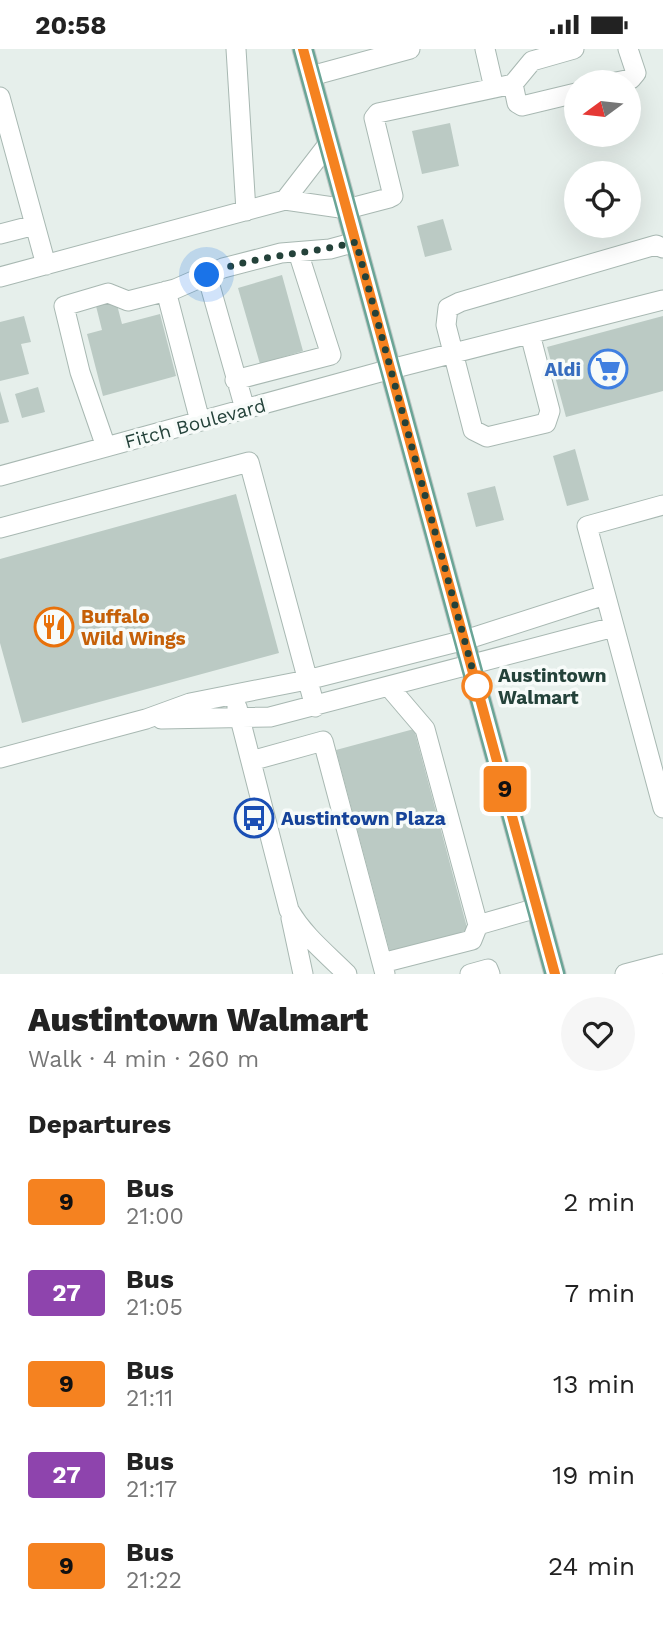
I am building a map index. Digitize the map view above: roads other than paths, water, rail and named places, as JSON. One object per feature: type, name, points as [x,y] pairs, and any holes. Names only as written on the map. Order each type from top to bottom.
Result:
[{"type":"main road","points":[[303,49],[555,974]]},
{"type":"street","points":[[236,49],[246,211]]},
{"type":"street","points":[[311,76],[378,53],[410,49]]},
{"type":"street","points":[[485,49],[503,86],[522,106],[564,96]]},
{"type":"street","points":[[0,277],[285,200],[347,209],[393,196],[375,115],[503,86],[529,55],[574,49]]},
{"type":"street","points":[[628,49],[635,70]]},
{"type":"street","points":[[0,97],[46,265]]},
{"type":"street","points":[[285,200],[329,143]]},
{"type":"street","points":[[3,228],[35,225]]},
{"type":"street","points":[[106,447],[80,372],[64,306],[108,293],[128,301],[166,291],[235,265],[356,242]]},
{"type":"street","points":[[530,334],[550,411],[545,423],[487,437],[474,430],[446,325],[448,308],[460,302],[656,245],[663,248]]},
{"type":"street","points":[[235,380],[331,355],[298,252]]},
{"type":"street","points":[[207,275],[245,409]]},
{"type":"street","points":[[166,291],[200,421]]},
{"type":"street","name":"Fitch Boulevard","points":[[0,474],[391,369],[663,300]]},
{"type":"street","points":[[0,528],[249,462],[314,707]]},
{"type":"street","points":[[663,505],[587,526],[663,808]]},
{"type":"street","points":[[0,758],[146,719],[190,703],[233,692],[307,680],[464,640],[605,595]]},
{"type":"street","points":[[146,719],[270,717],[390,688],[614,627]]},
{"type":"street","points":[[251,761],[323,741],[384,969],[472,940],[478,925],[425,729],[390,688]]},
{"type":"street","points":[[233,692],[303,974]]},
{"type":"street","points":[[478,925],[537,908]]},
{"type":"street","points":[[289,910],[301,930],[347,974]]},
{"type":"street","points":[[625,974],[663,964]]},
{"type":"street","points":[[470,974],[488,969],[490,974]]},
{"type":"place","name":"Aldi","points":[[608,369]]},
{"type":"place","name":"Buffalo Wild Wings","points":[[54,627]]},
{"type":"place","name":"Austintown Walmart","points":[[477,686]]},
{"type":"place","name":"Austintown Plaza","points":[[254,818]]}]
